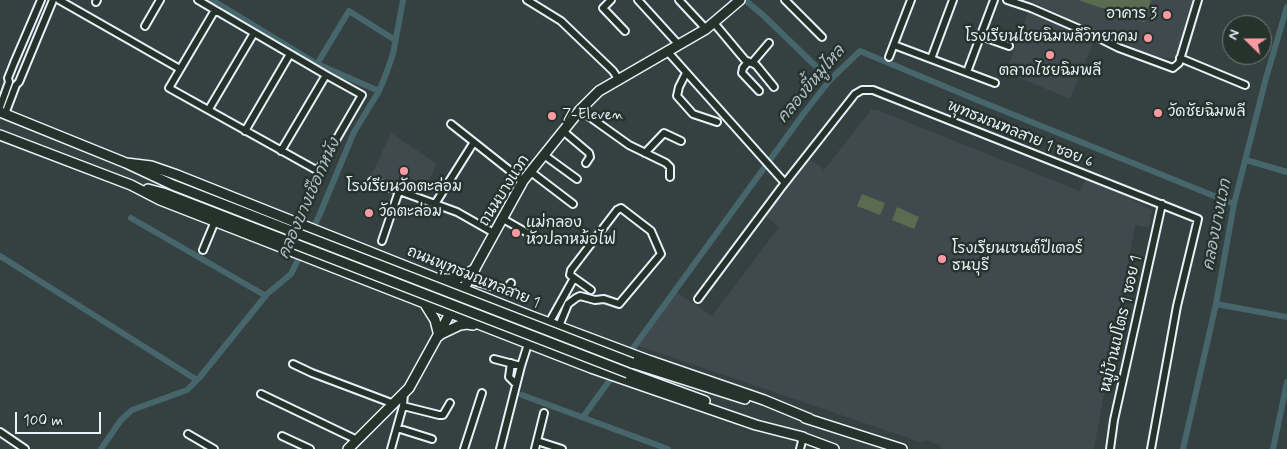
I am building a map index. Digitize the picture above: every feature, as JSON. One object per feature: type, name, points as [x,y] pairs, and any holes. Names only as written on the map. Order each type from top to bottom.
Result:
[{"type":"main road","name":"ถนนบางแวก","points":[[348,449],[398,405],[439,336],[524,181],[580,110],[599,91],[706,29],[740,0]]},
{"type":"main road","name":"ถนนพุทธมณฑลสาย 1","points":[[2,111],[126,163],[172,185],[632,363],[902,449]]},
{"type":"main road","points":[[0,136],[131,185],[163,193],[629,378],[834,449]]},
{"type":"main road","name":"ถนนพุทธมณฑลสาย 1","points":[[126,163],[151,166],[549,323],[764,400],[810,419]]},
{"type":"main road","points":[[131,185],[160,200],[450,314],[591,368],[629,378]]},
{"type":"main road","points":[[395,262],[428,279],[435,289],[433,294],[424,297],[395,292]]},
{"type":"main road","points":[[440,279],[457,278],[477,267]]},
{"type":"main road","points":[[424,303],[435,320],[439,336],[460,325],[481,326]]},
{"type":"main road","points":[[500,333],[479,320],[476,316],[477,310],[486,303],[513,308]]},
{"type":"street","points":[[2,111],[9,82],[8,78],[41,0]]},
{"type":"street","points":[[2,111],[24,67],[53,0]]},
{"type":"street","points":[[59,0],[180,69]]},
{"type":"street","points":[[146,26],[160,0]]},
{"type":"street","points":[[198,0],[362,95],[318,171],[169,88],[215,10]]},
{"type":"street","points":[[527,0],[561,21],[613,71],[619,80]]},
{"type":"street","points":[[611,0],[603,8],[625,31]]},
{"type":"street","points":[[638,0],[679,45]]},
{"type":"street","points":[[679,0],[706,29]]},
{"type":"street","points":[[785,0],[822,37]]},
{"type":"street","points":[[889,57],[911,0]]},
{"type":"street","points":[[931,59],[953,0]]},
{"type":"street","points":[[968,72],[994,0]]},
{"type":"street","points":[[1007,0],[1031,8],[1119,48],[1167,66],[1176,67],[1198,0]]},
{"type":"street","points":[[714,23],[750,63],[756,65],[774,87]]},
{"type":"street","points":[[209,109],[254,33]]},
{"type":"street","points":[[981,36],[1008,46]]},
{"type":"street","points":[[759,91],[742,73],[743,68],[769,43]]},
{"type":"street","points":[[894,45],[995,83]]},
{"type":"street","points":[[668,52],[785,183]]},
{"type":"street","points":[[245,131],[290,54]]},
{"type":"street","points":[[1180,58],[1244,85]]},
{"type":"street","points":[[14,63],[24,67]]},
{"type":"street","points":[[686,73],[677,96],[693,114],[717,122]]},
{"type":"street","points":[[281,151],[326,75]]},
{"type":"street","name":"พุทธมณฑลสาย 1 ซอย 6","points":[[698,300],[785,183],[855,94],[868,89],[889,95],[1198,219],[1177,306],[1150,449]]},
{"type":"street","points":[[580,110],[617,137],[666,163],[670,167],[670,177]]},
{"type":"street","points":[[451,124],[524,181]]},
{"type":"street","points":[[563,131],[589,153],[590,157],[586,163]]},
{"type":"street","points":[[645,153],[664,133],[681,142]]},
{"type":"street","points":[[435,204],[474,142]]},
{"type":"street","points":[[544,155],[577,179]]},
{"type":"street","points":[[530,172],[573,204]]},
{"type":"street","points":[[372,180],[457,212],[494,233]]},
{"type":"street","points":[[382,241],[399,191]]},
{"type":"street","name":"หมู่บ้านเปโตร 1 ซอย 1","points":[[1110,449],[1114,420],[1162,204]]},
{"type":"street","points":[[559,326],[568,304],[580,296],[595,300],[604,299],[617,304],[620,303],[661,254],[657,241],[651,231],[633,216],[618,208],[571,270],[570,275],[591,290]]},
{"type":"street","points":[[503,219],[531,235]]},
{"type":"street","points":[[203,250],[215,221]]},
{"type":"street","points":[[549,323],[574,278]]},
{"type":"street","points":[[469,280],[502,289],[506,289],[511,283]]},
{"type":"street","points":[[500,449],[528,344]]},
{"type":"street","points":[[494,359],[521,366]]},
{"type":"street","points":[[511,363],[508,377],[516,384]]},
{"type":"street","points":[[293,364],[398,405],[433,415],[443,415],[450,403]]},
{"type":"street","points":[[464,449],[482,393]]},
{"type":"street","points":[[261,394],[353,438],[356,442]]},
{"type":"street","points":[[391,449],[397,428],[398,405]]},
{"type":"street","points":[[535,449],[544,414]]},
{"type":"street","points":[[397,428],[432,439]]},
{"type":"street","points":[[0,432],[25,449]]},
{"type":"street","points":[[188,434],[214,449]]},
{"type":"street","points":[[282,436],[310,449]]},
{"type":"street","points":[[800,449],[803,437]]},
{"type":"street","points":[[537,441],[562,449]]},
{"type":"shaded area","name":"โรงเรียนไชยฉิมพลีวิทยาคม","points":[[1029,0],[1196,0],[1179,57],[1159,58],[1081,25]]},
{"type":"shaded area","name":"ตลาดไชยฉิมพลี","points":[[1029,9],[1095,39],[1070,99],[1006,72]]},
{"type":"shaded area","name":"โรงเรียนเซนต์ปีเตอร์ ธนบุรี","points":[[871,110],[877,110],[1080,191],[1087,176],[1152,210],[1149,228],[1135,225],[1094,449],[942,449],[940,445],[925,440],[920,442],[636,345],[675,291],[712,316],[779,227],[766,216],[810,159],[824,170]]},
{"type":"shaded area","name":"โรงเรียนวัดตะล่อม","points":[[391,133],[437,164],[420,198],[370,178]]},
{"type":"green space","points":[[1078,0],[1151,0],[1144,22]]},
{"type":"green space","points":[[862,194],[885,203],[880,215],[857,206]]},
{"type":"green space","points":[[897,207],[919,217],[914,229],[892,220]]},
{"type":"waterway","points":[[212,0],[317,64],[379,91]]},
{"type":"waterway","name":"คลองบางเชือกหนัง","points":[[101,449],[121,420],[132,410],[187,390],[200,377],[267,294],[291,274],[319,216],[354,132],[379,91],[386,74],[393,54],[403,0]]},
{"type":"waterway","points":[[745,0],[830,80]]},
{"type":"waterway","name":"คลองบางแวก","points":[[1183,449],[1216,304],[1234,204],[1266,78],[1287,7]]},
{"type":"waterway","points":[[317,64],[349,11],[395,40]]},
{"type":"waterway","name":"คลองขี้หมูไหล","points":[[583,417],[804,113],[830,80],[860,51],[1234,204]]},
{"type":"waterway","points":[[1246,160],[1287,172]]},
{"type":"waterway","points":[[131,218],[266,296]]},
{"type":"waterway","points":[[0,256],[197,380]]},
{"type":"waterway","points":[[1216,304],[1287,317]]},
{"type":"waterway","points":[[1273,449],[1287,382]]},
{"type":"waterway","points":[[522,395],[668,449]]},
{"type":"place","name":"อาคาร 3","points":[[1167,15]]},
{"type":"place","name":"โรงเรียนไชยฉิมพลีวิทยาคม","points":[[1148,38]]},
{"type":"place","name":"ตลาดไชยฉิมพลี","points":[[1050,55]]},
{"type":"place","name":"วัดชัยฉิมพลี","points":[[1158,113]]},
{"type":"place","name":"7-Eleven","points":[[552,116]]},
{"type":"place","name":"โรงเรียนวัดตะล่อม","points":[[404,171]]},
{"type":"place","name":"วัดตะล่อม","points":[[369,213]]},
{"type":"place","name":"แม่กลอง หัวปลาหม้อไฟ","points":[[516,233]]},
{"type":"place","name":"โรงเรียนเซนต์ปีเตอร์ ธนบุรี","points":[[942,259]]}]
